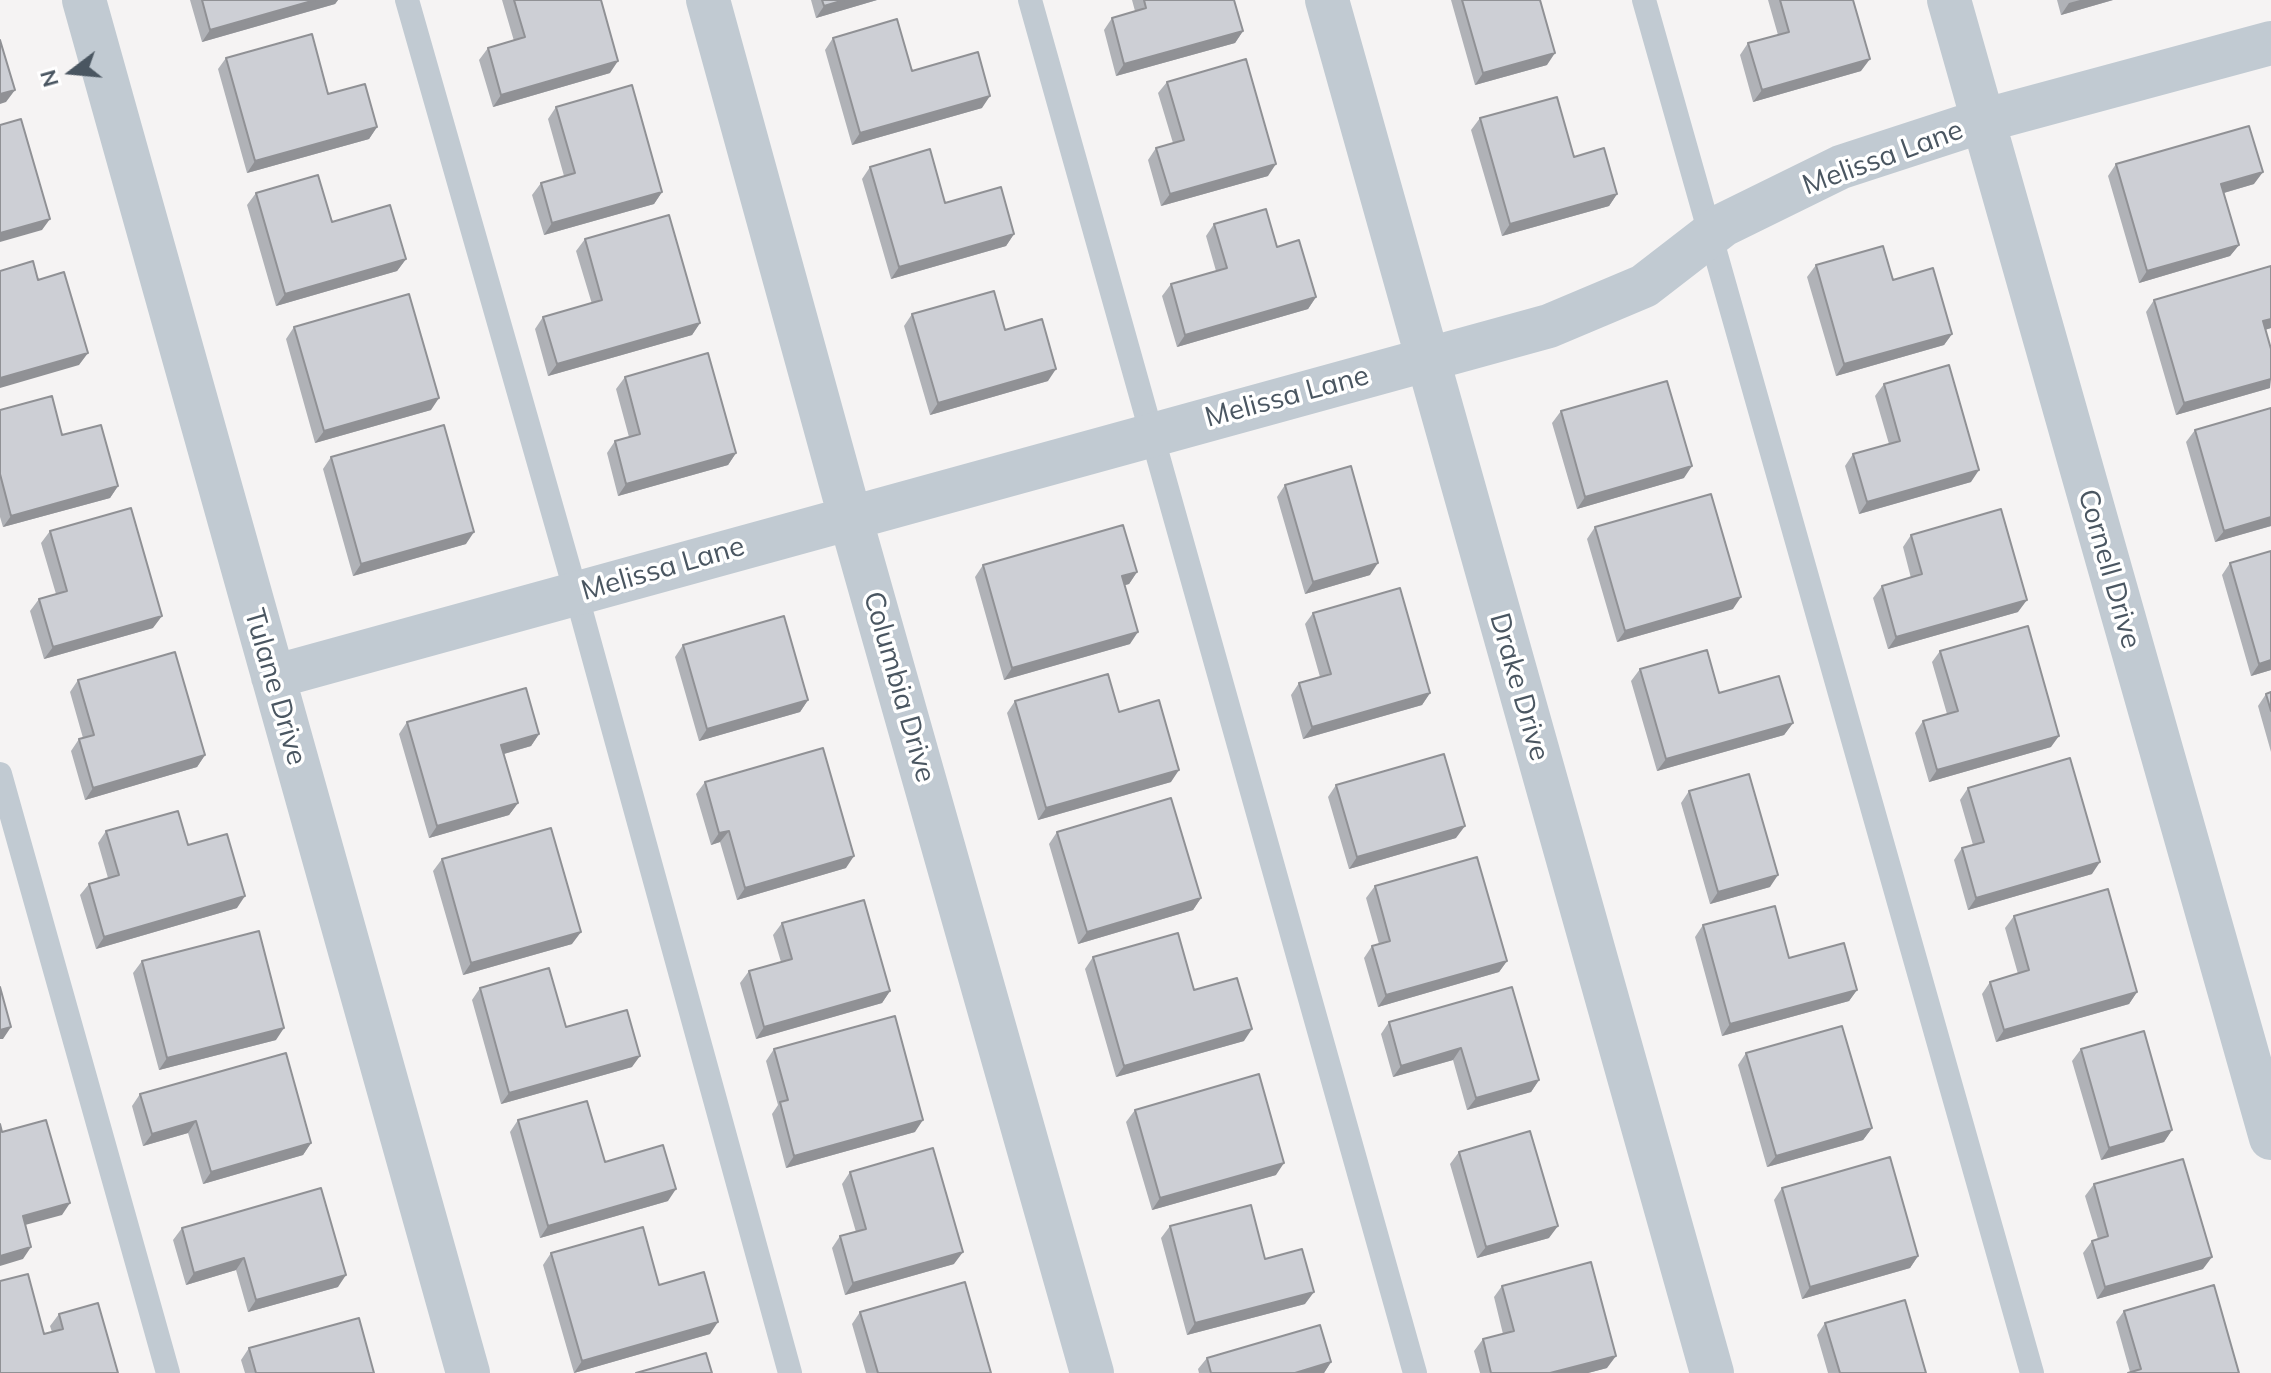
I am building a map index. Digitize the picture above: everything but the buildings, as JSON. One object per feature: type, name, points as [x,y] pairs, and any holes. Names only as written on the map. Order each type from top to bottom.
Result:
[{"type":"street","name":"Tulane Drive","points":[[84,0],[468,1373]]},
{"type":"street","name":"Columbia Drive","points":[[708,0],[850,517],[1092,1373]]},
{"type":"street","name":"Drake Drive","points":[[1327,0],[1712,1373]]},
{"type":"street","name":"Cornell Drive","points":[[1949,0],[2271,1138]]},
{"type":"street","name":"Melissa Lane","points":[[273,677],[1549,326],[1644,286],[1723,225],[1841,167],[1982,121],[2271,43]]},
{"type":"lane","points":[[407,0],[576,593],[790,1373]]},
{"type":"lane","points":[[1030,0],[1415,1373]]},
{"type":"lane","points":[[1644,0],[2032,1373]]},
{"type":"lane","points":[[0,774],[168,1373]]}]
